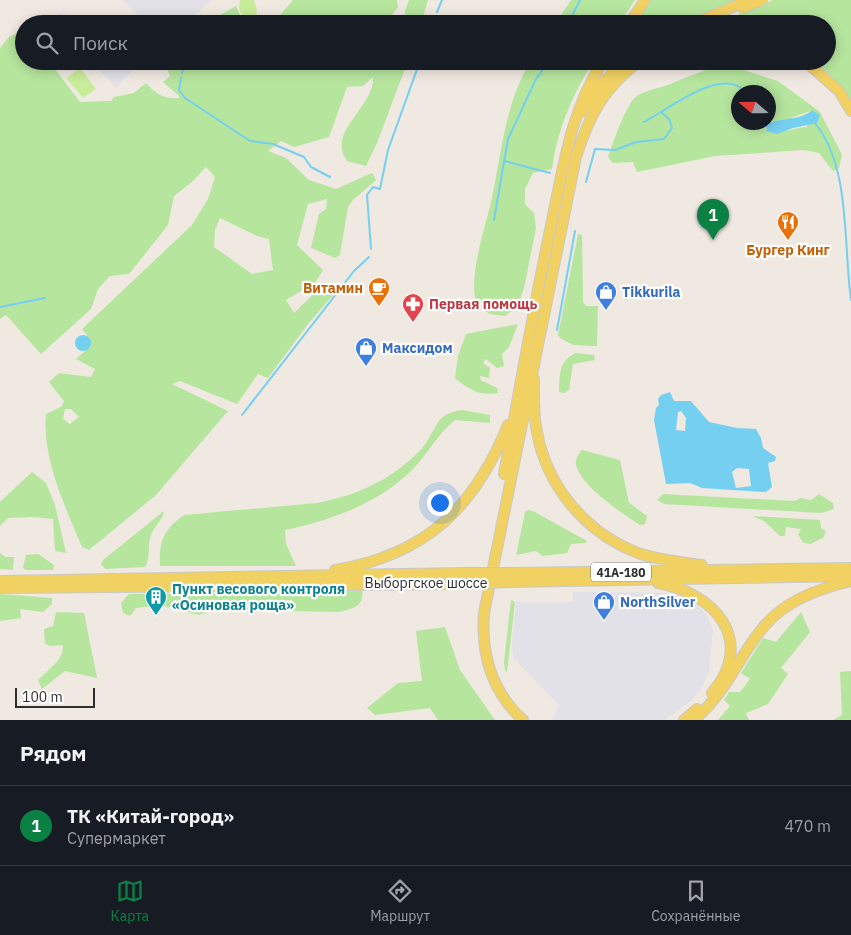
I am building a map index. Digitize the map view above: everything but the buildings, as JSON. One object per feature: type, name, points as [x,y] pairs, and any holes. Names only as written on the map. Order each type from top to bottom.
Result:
[{"type":"main road","points":[[635,15],[645,0]]},
{"type":"main road","points":[[714,15],[749,0]]},
{"type":"main road","points":[[728,15],[762,0]]},
{"type":"main road","points":[[513,720],[498,701],[486,680],[478,653],[476,636],[478,612],[542,267],[570,138],[580,103],[599,70]]},
{"type":"main road","points":[[570,138],[596,90],[615,70]]},
{"type":"main road","points":[[523,720],[509,706],[494,682],[486,659],[483,636],[484,613],[576,157],[587,123],[601,98],[628,70]]},
{"type":"main road","points":[[815,70],[839,91],[851,111]]},
{"type":"main road","points":[[534,360],[536,432],[544,459],[555,482],[576,510],[608,537],[640,553],[732,570]]},
{"type":"main road","points":[[306,575],[354,567],[385,558],[411,546],[438,527],[460,507],[485,474],[516,406]]},
{"type":"main road","name":"Выборгское шоссе","points":[[0,588],[509,578],[851,568]]},
{"type":"main road","name":"Выборгское шоссе","points":[[0,581],[306,575],[462,579]]},
{"type":"main road","name":"Выборгское шоссе","points":[[509,578],[638,579],[851,576]]},
{"type":"main road","points":[[638,579],[672,585],[696,594],[713,608],[727,631],[730,648],[724,674],[714,691],[684,720]]},
{"type":"main road","points":[[694,720],[723,690],[758,634],[774,617],[805,597],[851,581]]},
{"type":"shaded area","points":[[123,0],[211,0],[195,15],[138,15]]},
{"type":"shaded area","points":[[99,70],[133,70],[116,88]]},
{"type":"shaded area","points":[[573,592],[673,593],[689,600],[706,613],[713,630],[709,670],[703,686],[692,700],[665,720],[552,720],[559,705],[513,658],[512,644],[516,602],[573,602]]},
{"type":"green space","points":[[240,0],[254,0],[256,15],[242,15],[239,8]]},
{"type":"green space","points":[[293,0],[397,0],[398,7],[392,15],[281,14]]},
{"type":"green space","points":[[409,0],[428,0],[424,15],[405,15]]},
{"type":"green space","points":[[571,0],[635,0],[625,15],[561,15]]},
{"type":"green space","points":[[651,0],[737,0],[703,15],[640,15]]},
{"type":"green space","points":[[773,0],[851,0],[851,102],[824,70],[836,70],[836,15],[738,15]]},
{"type":"green space","points":[[236,6],[240,15],[220,15]]},
{"type":"green space","points":[[15,34],[15,70],[56,70],[80,102],[111,101],[114,97],[134,93],[146,83],[160,95],[168,98],[179,98],[163,82],[170,76],[168,70],[405,70],[377,143],[366,166],[347,161],[342,150],[342,139],[367,99],[372,88],[373,77],[363,86],[347,87],[329,137],[294,147],[281,141],[268,151],[286,158],[309,180],[336,189],[372,173],[376,180],[353,200],[348,207],[340,255],[335,258],[311,248],[319,214],[326,209],[327,199],[308,204],[297,245],[323,270],[315,283],[286,300],[294,313],[326,282],[334,294],[308,324],[268,378],[258,374],[237,404],[180,381],[172,384],[228,411],[156,495],[89,550],[82,547],[62,499],[51,465],[46,431],[46,414],[61,407],[64,401],[49,382],[59,373],[91,377],[95,369],[76,359],[91,346],[87,335],[82,329],[192,225],[208,199],[215,177],[206,167],[193,181],[174,196],[168,225],[129,274],[110,276],[98,289],[91,309],[41,354],[6,315],[0,319],[0,48],[9,37]],"holes":[[[220,218],[257,236],[269,239],[273,270],[252,274],[214,247],[215,230]],[[65,409],[71,409],[79,417],[70,424],[63,419]]]},
{"type":"green space","points":[[77,70],[82,70],[96,89],[83,98],[66,78]]},
{"type":"green space","points":[[526,70],[588,70],[567,113],[554,155],[552,169],[533,173],[525,189],[525,204],[534,213],[536,228],[524,288],[517,307],[505,316],[490,314],[477,306],[474,281],[478,252],[492,197],[510,110]]},
{"type":"green space","points":[[708,70],[744,70],[778,81],[820,112],[842,155],[839,168],[833,171],[819,153],[804,150],[715,156],[637,172],[633,162],[613,163],[608,157],[618,128],[632,101],[640,94]]},
{"type":"green space","points":[[578,234],[582,235],[583,302],[586,306],[598,306],[596,346],[573,345],[558,335]]},
{"type":"green space","points":[[518,324],[509,347],[502,354],[504,366],[497,368],[486,359],[483,363],[490,368],[489,378],[480,376],[481,380],[497,388],[498,393],[480,393],[465,386],[455,378],[458,356],[466,334]]},
{"type":"green space","points":[[575,353],[594,355],[595,360],[573,364],[569,390],[564,393],[559,392],[561,369],[565,361]]},
{"type":"green space","points":[[462,410],[490,415],[490,423],[455,420],[443,431],[412,470],[385,492],[336,516],[285,530],[286,544],[296,566],[160,566],[160,550],[164,537],[171,526],[184,515],[317,503],[351,494],[384,479],[404,465],[423,447],[441,418]]},
{"type":"green space","points":[[582,450],[620,460],[629,503],[647,516],[645,524],[640,525],[623,514],[593,490],[585,481],[576,464]]},
{"type":"green space","points":[[32,472],[46,483],[55,505],[66,553],[55,551],[53,519],[33,517],[8,518],[0,526],[0,502]]},
{"type":"green space","points":[[663,494],[794,501],[801,498],[811,500],[819,494],[833,503],[834,509],[821,513],[664,504],[657,500]]},
{"type":"green space","points":[[528,510],[587,541],[585,543],[571,544],[567,553],[543,556],[536,551],[516,555],[525,512]]},
{"type":"green space","points":[[164,511],[151,535],[145,567],[106,569],[101,565],[103,560]]},
{"type":"green space","points":[[752,516],[820,520],[821,528],[826,531],[823,538],[810,544],[804,543],[798,535],[801,529],[786,527],[785,536],[780,536],[764,521]]},
{"type":"green space","points":[[0,553],[5,557],[14,557],[13,570],[0,569]]},
{"type":"green space","points":[[38,554],[54,565],[53,570],[26,570],[23,568],[26,555]]},
{"type":"green space","points":[[362,589],[362,599],[357,606],[338,612],[217,609],[199,615],[160,605],[136,608],[130,616],[123,613],[121,603],[129,594],[283,593]]},
{"type":"green space","points":[[0,594],[52,598],[52,604],[43,612],[20,609],[21,618],[0,621]]},
{"type":"green space","points":[[511,600],[515,602],[507,672],[504,662]]},
{"type":"green space","points":[[56,612],[84,613],[97,678],[65,671],[42,689],[38,680],[57,662],[62,654],[63,645],[52,646],[45,644],[44,629],[53,626]]},
{"type":"green space","points":[[801,612],[810,632],[781,668],[788,674],[768,704],[746,713],[749,720],[718,720],[730,706],[724,700],[729,692],[740,692],[750,679],[741,673],[763,638],[776,642]]},
{"type":"green space","points":[[445,627],[460,670],[495,720],[438,720],[430,708],[375,715],[367,708],[398,683],[422,681],[416,631]]},
{"type":"green space","points":[[851,671],[851,720],[833,720],[842,715],[840,672]]},
{"type":"water","points":[[812,110],[820,115],[817,123],[793,128],[777,134],[766,131],[776,130],[776,121],[802,116]]},
{"type":"water","points":[[80,335],[86,335],[91,340],[89,349],[80,351],[75,346],[75,340]]},
{"type":"water","points":[[670,392],[674,401],[691,401],[709,422],[737,428],[756,429],[761,438],[763,448],[776,457],[775,461],[768,463],[772,487],[766,492],[702,488],[690,483],[666,484],[654,420],[656,408],[659,405],[658,399],[661,395]],"holes":[[[681,411],[686,418],[685,431],[676,430],[678,412]],[[737,468],[749,469],[751,486],[736,488],[732,472]]]},
{"type":"waterway","points":[[437,12],[442,0]]},
{"type":"waterway","points":[[572,15],[580,0]]},
{"type":"waterway","points":[[371,249],[367,195],[373,187],[380,189],[388,150],[417,70]]},
{"type":"waterway","points":[[494,220],[508,139],[536,79],[542,70]]},
{"type":"waterway","points":[[181,78],[179,90],[185,98],[250,141],[273,144],[304,157],[311,167],[330,177]]},
{"type":"waterway","points":[[586,182],[595,149],[615,150],[636,142],[664,139],[672,128],[669,119],[661,112],[680,100],[704,89],[715,85],[732,85]]},
{"type":"waterway","points":[[644,122],[661,112]]},
{"type":"waterway","points":[[815,123],[827,141],[835,161],[840,183],[844,207],[851,300]]},
{"type":"waterway","points":[[504,161],[550,173]]},
{"type":"waterway","points":[[557,330],[575,231]]},
{"type":"waterway","points":[[242,415],[354,271],[369,257]]},
{"type":"waterway","points":[[0,307],[45,298]]},
{"type":"place","name":"ТК «Китай-город»","points":[[713,240]]},
{"type":"place","name":"Бургер Кинг","points":[[788,241]]},
{"type":"place","name":"Витамин","points":[[379,307]]},
{"type":"place","name":"Tikkurila","points":[[606,311]]},
{"type":"place","name":"Первая помощь","points":[[413,323]]},
{"type":"place","name":"Максидом","points":[[366,367]]},
{"type":"place","name":"Пункт весового контроля «Осиновая роща»","points":[[156,616]]},
{"type":"place","name":"NorthSilver","points":[[604,621]]}]
